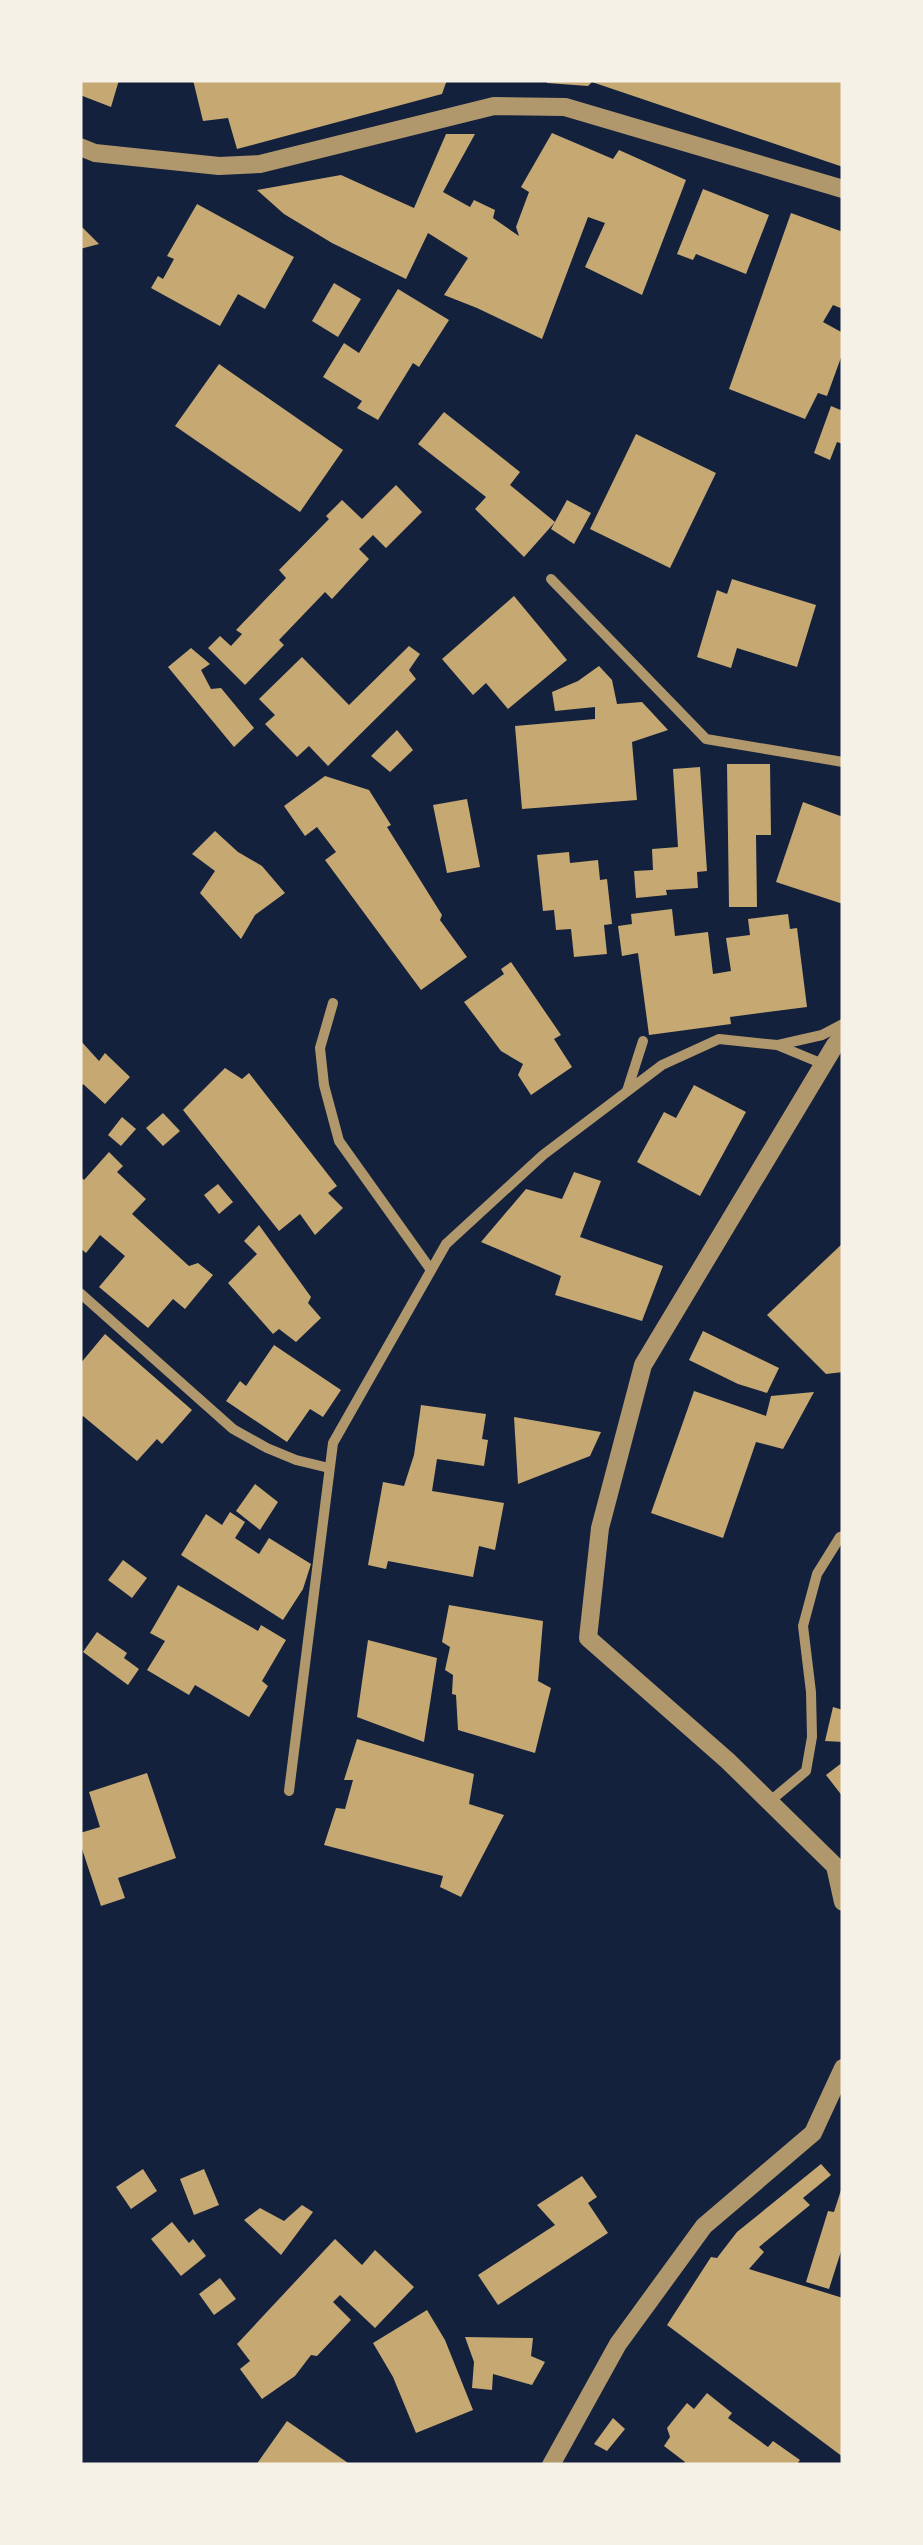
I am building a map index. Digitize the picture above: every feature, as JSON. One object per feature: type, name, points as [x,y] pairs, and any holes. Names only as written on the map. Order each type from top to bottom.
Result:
[{"type":"street","points":[[80,147],[219,166],[260,164],[494,106],[565,107],[843,189]]},
{"type":"street","points":[[551,578],[706,739],[843,762]]},
{"type":"street","points":[[333,1002],[320,1048],[324,1085],[339,1141],[431,1270]]},
{"type":"street","points":[[777,1045],[822,1035],[843,1024]]},
{"type":"street","points":[[843,1035],[644,1366],[600,1528],[588,1638],[728,1761],[835,1866],[843,1902]]},
{"type":"street","points":[[290,1790],[334,1442],[446,1244],[543,1154],[662,1065],[719,1039],[777,1045],[824,1064]]},
{"type":"street","points":[[627,1092],[644,1041]]},
{"type":"street","points":[[80,1293],[233,1429],[296,1460],[329,1468]]},
{"type":"street","points":[[769,1802],[806,1771],[812,1722],[802,1626],[817,1574],[843,1536]]},
{"type":"street","points":[[551,2465],[618,2344],[704,2226],[812,2133],[843,2068]]},
{"type":"building","points":[[80,80],[119,80],[111,107],[80,95]]},
{"type":"building","points":[[193,80],[447,80],[442,94],[237,149],[228,118],[203,121]]},
{"type":"building","points":[[547,80],[843,80],[843,167],[592,82],[588,86]]},
{"type":"building","points":[[552,133],[613,159],[619,150],[686,180],[642,295],[585,267],[605,223],[588,217],[542,339],[444,295],[468,258],[428,233],[406,279],[332,243],[284,214],[257,190],[341,175],[414,208],[446,134],[475,134],[443,192],[470,207],[474,200],[495,210],[493,218],[519,236],[516,227],[529,192],[521,187]]},
{"type":"building","points":[[703,189],[769,215],[746,274],[696,254],[693,260],[677,254]]},
{"type":"building","points":[[197,204],[294,257],[265,309],[238,294],[220,326],[151,288],[158,276],[163,279],[174,259],[167,256]]},
{"type":"building","points":[[791,213],[843,232],[843,309],[833,305],[823,322],[843,333],[843,352],[827,396],[818,393],[805,419],[729,389]]},
{"type":"building","points":[[80,225],[99,244],[80,249]]},
{"type":"building","points":[[334,283],[361,299],[338,337],[312,321]]},
{"type":"building","points":[[398,289],[449,320],[419,367],[413,363],[378,420],[357,408],[362,401],[323,377],[344,343],[359,353]]},
{"type":"building","points":[[219,364],[343,450],[300,512],[175,426]]},
{"type":"building","points":[[831,406],[843,411],[843,444],[837,442],[830,460],[814,453]]},
{"type":"building","points":[[444,412],[520,472],[510,485],[555,522],[524,557],[475,509],[486,497],[418,444]]},
{"type":"building","points":[[636,434],[716,473],[670,568],[590,529]]},
{"type":"building","points":[[396,485],[422,512],[386,548],[373,535],[359,549],[369,559],[332,599],[325,592],[279,640],[284,645],[245,685],[208,648],[220,636],[231,646],[242,634],[236,630],[286,578],[279,570],[329,519],[326,516],[342,500],[362,519]]},
{"type":"building","points":[[567,500],[591,513],[574,544],[551,529]]},
{"type":"building","points":[[732,579],[816,605],[797,667],[737,648],[731,668],[697,657],[717,590],[727,594]]},
{"type":"building","points":[[514,596],[567,660],[508,709],[486,683],[473,695],[442,659]]},
{"type":"building","points":[[409,646],[420,654],[409,670],[416,679],[328,766],[309,746],[297,757],[265,724],[275,715],[259,699],[302,657],[349,705]]},
{"type":"building","points":[[191,648],[210,664],[201,670],[211,689],[221,688],[254,728],[234,747],[168,667]]},
{"type":"building","points":[[599,666],[612,680],[617,704],[642,702],[668,730],[632,742],[637,800],[522,809],[515,726],[595,719],[595,707],[555,711],[552,692]]},
{"type":"building","points":[[397,730],[413,750],[390,772],[371,756]]},
{"type":"building","points":[[727,764],[770,764],[771,835],[756,835],[757,907],[729,907]]},
{"type":"building","points":[[700,767],[707,871],[697,872],[698,888],[666,890],[667,895],[636,898],[634,871],[653,870],[652,849],[678,847],[673,769]]},
{"type":"building","points":[[325,776],[369,790],[391,825],[387,827],[442,915],[440,920],[467,957],[421,990],[325,860],[336,852],[317,827],[305,836],[284,806]]},
{"type":"building","points":[[467,799],[480,867],[447,873],[433,805]]},
{"type":"building","points":[[803,802],[843,817],[843,904],[776,882]]},
{"type":"building","points":[[215,831],[238,852],[262,866],[285,893],[255,915],[241,939],[200,893],[215,871],[192,854]]},
{"type":"building","points":[[569,852],[570,863],[598,860],[600,880],[607,879],[612,924],[604,925],[607,954],[574,957],[571,929],[556,930],[554,910],[543,911],[537,855]]},
{"type":"building","points":[[672,909],[675,936],[708,932],[713,974],[731,971],[726,938],[750,935],[748,919],[788,914],[790,929],[797,928],[807,1007],[730,1017],[731,1024],[649,1035],[638,953],[622,956],[618,926],[632,924],[631,914]]},
{"type":"building","points":[[511,962],[561,1035],[554,1039],[572,1067],[531,1095],[518,1075],[523,1064],[501,1051],[464,1002],[504,974],[501,969]]},
{"type":"building","points":[[80,1040],[99,1061],[105,1053],[130,1077],[105,1104],[83,1084],[80,1088]]},
{"type":"building","points":[[225,1068],[242,1079],[249,1073],[337,1186],[328,1193],[343,1208],[315,1235],[300,1214],[279,1231],[183,1110]]},
{"type":"building","points":[[694,1085],[746,1112],[700,1196],[637,1162],[664,1112],[676,1118]]},
{"type":"building","points":[[163,1113],[180,1131],[163,1146],[146,1128]]},
{"type":"building","points":[[122,1117],[136,1129],[121,1146],[108,1135]]},
{"type":"building","points":[[109,1152],[123,1166],[117,1172],[146,1199],[132,1214],[189,1266],[198,1263],[213,1275],[185,1309],[173,1299],[148,1328],[99,1287],[125,1256],[100,1235],[86,1253],[80,1248],[80,1176],[84,1180]]},
{"type":"building","points":[[574,1172],[601,1181],[580,1237],[663,1266],[642,1321],[555,1295],[561,1276],[481,1242],[526,1189],[562,1199]]},
{"type":"building","points":[[218,1184],[233,1202],[219,1214],[204,1195]]},
{"type":"building","points":[[259,1225],[311,1297],[308,1303],[321,1318],[296,1342],[279,1329],[273,1334],[228,1283],[257,1254],[244,1241]]},
{"type":"building","points":[[843,1243],[843,1372],[826,1374],[767,1315]]},
{"type":"building","points":[[703,1331],[779,1368],[767,1393],[738,1384],[689,1360]]},
{"type":"building","points":[[105,1334],[192,1410],[162,1444],[157,1439],[137,1461],[83,1416],[80,1420],[80,1364]]},
{"type":"building","points":[[274,1345],[341,1390],[323,1417],[310,1409],[287,1442],[226,1401],[240,1381],[246,1386]]},
{"type":"building","points":[[694,1391],[766,1416],[771,1396],[814,1392],[783,1449],[756,1442],[723,1538],[651,1513]]},
{"type":"building","points":[[421,1405],[486,1414],[482,1439],[488,1440],[484,1466],[437,1459],[432,1491],[504,1503],[495,1550],[479,1546],[473,1577],[388,1561],[386,1569],[368,1565],[383,1482],[404,1486],[414,1455]]},
{"type":"building","points":[[514,1417],[601,1432],[590,1456],[518,1484]]},
{"type":"building","points":[[255,1484],[278,1502],[260,1530],[236,1511]]},
{"type":"building","points":[[230,1512],[245,1522],[235,1538],[259,1554],[269,1538],[311,1564],[303,1589],[283,1620],[181,1555],[206,1514],[222,1525]]},
{"type":"building","points":[[123,1560],[147,1578],[132,1598],[108,1580]]},
{"type":"building","points":[[178,1585],[258,1631],[261,1625],[286,1640],[262,1681],[268,1686],[249,1717],[195,1685],[189,1695],[147,1670],[165,1641],[150,1633]]},
{"type":"building","points":[[449,1605],[543,1621],[538,1681],[551,1688],[535,1753],[458,1730],[453,1675],[445,1670],[450,1647],[442,1642]]},
{"type":"building","points":[[97,1632],[127,1653],[124,1658],[139,1669],[128,1685],[83,1652]]},
{"type":"building","points":[[368,1640],[437,1658],[424,1742],[357,1717]]},
{"type":"building","points":[[833,1707],[843,1710],[843,1742],[825,1741]]},
{"type":"building","points":[[357,1739],[474,1774],[469,1804],[504,1815],[461,1897],[440,1887],[443,1876],[324,1845],[336,1808],[345,1809],[353,1780],[344,1780]]},
{"type":"building","points":[[843,1762],[843,1797],[826,1775]]},
{"type":"building","points":[[147,1773],[176,1858],[118,1878],[125,1898],[101,1906],[80,1843],[80,1833],[100,1827],[89,1792]]},
{"type":"building","points":[[821,2164],[831,2175],[803,2198],[810,2205],[759,2247],[764,2252],[749,2269],[843,2298],[843,2457],[667,2325],[711,2257],[717,2258],[737,2232]]},
{"type":"building","points":[[143,2169],[157,2191],[131,2209],[116,2187]]},
{"type":"building","points":[[204,2169],[219,2205],[194,2215],[180,2179]]},
{"type":"building","points":[[582,2176],[597,2197],[588,2203],[608,2233],[498,2305],[478,2275],[555,2225],[537,2205]]},
{"type":"building","points":[[842,2187],[843,2245],[829,2289],[806,2282],[828,2211],[834,2212]]},
{"type":"building","points":[[302,2205],[313,2212],[281,2255],[244,2220],[260,2208],[284,2221]]},
{"type":"building","points":[[172,2222],[206,2256],[181,2276],[151,2239]]},
{"type":"building","points":[[335,2239],[362,2265],[375,2250],[414,2287],[375,2328],[340,2295],[333,2302],[351,2320],[317,2356],[311,2355],[295,2376],[262,2399],[240,2369],[250,2361],[237,2344]]},
{"type":"building","points":[[220,2278],[236,2299],[214,2315],[199,2294]]},
{"type":"building","points":[[427,2310],[445,2340],[473,2410],[416,2433],[393,2377],[373,2343]]},
{"type":"building","points":[[465,2337],[533,2338],[531,2356],[545,2362],[532,2385],[493,2374],[492,2390],[472,2388],[474,2362]]},
{"type":"building","points":[[707,2393],[732,2413],[728,2418],[768,2447],[773,2441],[800,2460],[796,2465],[683,2465],[685,2462],[664,2446],[670,2437],[667,2428],[687,2403],[694,2409]]},
{"type":"building","points":[[613,2418],[625,2429],[607,2451],[594,2444]]},
{"type":"building","points":[[287,2421],[351,2465],[256,2465]]}]
